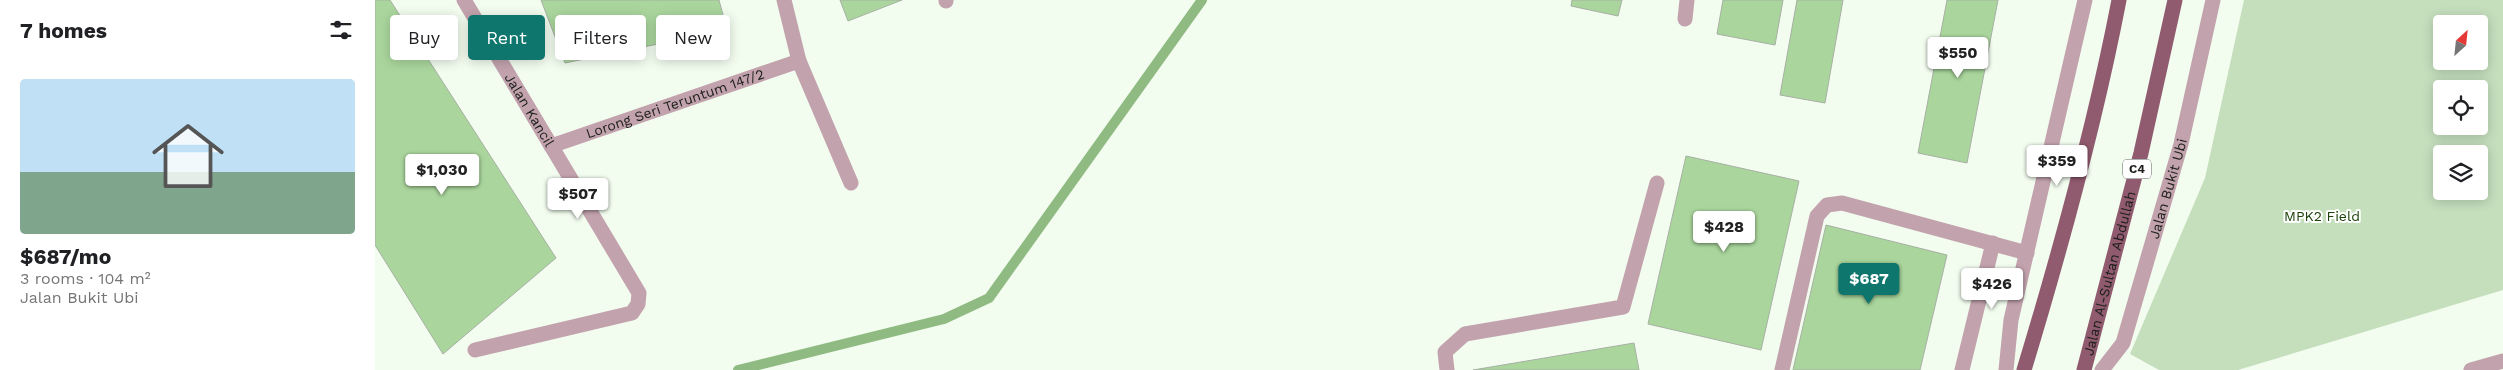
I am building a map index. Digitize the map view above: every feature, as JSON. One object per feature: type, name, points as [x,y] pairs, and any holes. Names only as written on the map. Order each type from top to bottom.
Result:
[{"type":"main road","points":[[2024,370],[2073,198],[2109,54],[2119,0]]},
{"type":"main road","name":"Jalan Al-Sultan Abdullah","points":[[2084,370],[2141,153],[2175,0]]},
{"type":"street","name":"Jalan Kancil","points":[[464,0],[639,293],[638,304],[632,314],[475,350]]},
{"type":"street","points":[[784,0],[799,60],[851,183]]},
{"type":"street","points":[[1685,19],[1687,0]]},
{"type":"street","points":[[2006,370],[2011,320],[2085,0]]},
{"type":"street","name":"Jalan Bukit Ubi","points":[[2102,370],[2123,343],[2181,144],[2213,0]]},
{"type":"street","name":"Lorong Seri Teruntum 147/2","points":[[551,146],[799,60]]},
{"type":"street","points":[[1447,370],[1445,352],[1465,334],[1623,307],[1657,183]]},
{"type":"street","points":[[1782,370],[1817,216],[1827,205],[1842,203],[2027,253]]},
{"type":"street","points":[[1962,370],[1993,243]]},
{"type":"street","points":[[2471,370],[2503,361]]},
{"type":"green space","name":"MPK2 Field","points":[[2244,0],[2503,0],[2503,290],[2238,370],[2159,370],[2130,354],[2205,178]]},
{"type":"building","points":[[375,0],[390,0],[400,15],[390,15],[390,60],[429,60],[556,258],[443,354],[375,245]]},
{"type":"building","points":[[541,0],[719,0],[723,15],[656,15],[656,44],[646,46],[646,15],[555,15],[555,37]]},
{"type":"building","points":[[840,0],[902,0],[848,21]]},
{"type":"building","points":[[1572,0],[1622,0],[1618,16],[1571,6]]},
{"type":"building","points":[[1723,0],[1783,0],[1775,45],[1717,34]]},
{"type":"building","points":[[1797,0],[1843,0],[1825,103],[1780,95]]},
{"type":"building","points":[[1947,0],[1998,0],[1967,163],[1918,153]]},
{"type":"building","points":[[564,60],[580,60],[565,63]]},
{"type":"building","points":[[1686,156],[1799,181],[1761,350],[1648,324]]},
{"type":"building","points":[[1826,225],[1947,255],[1920,370],[1793,370]]},
{"type":"building","points":[[1634,343],[1639,370],[1473,370]]},
{"type":"waterway","points":[[738,370],[944,319],[989,298],[1202,0]]}]
